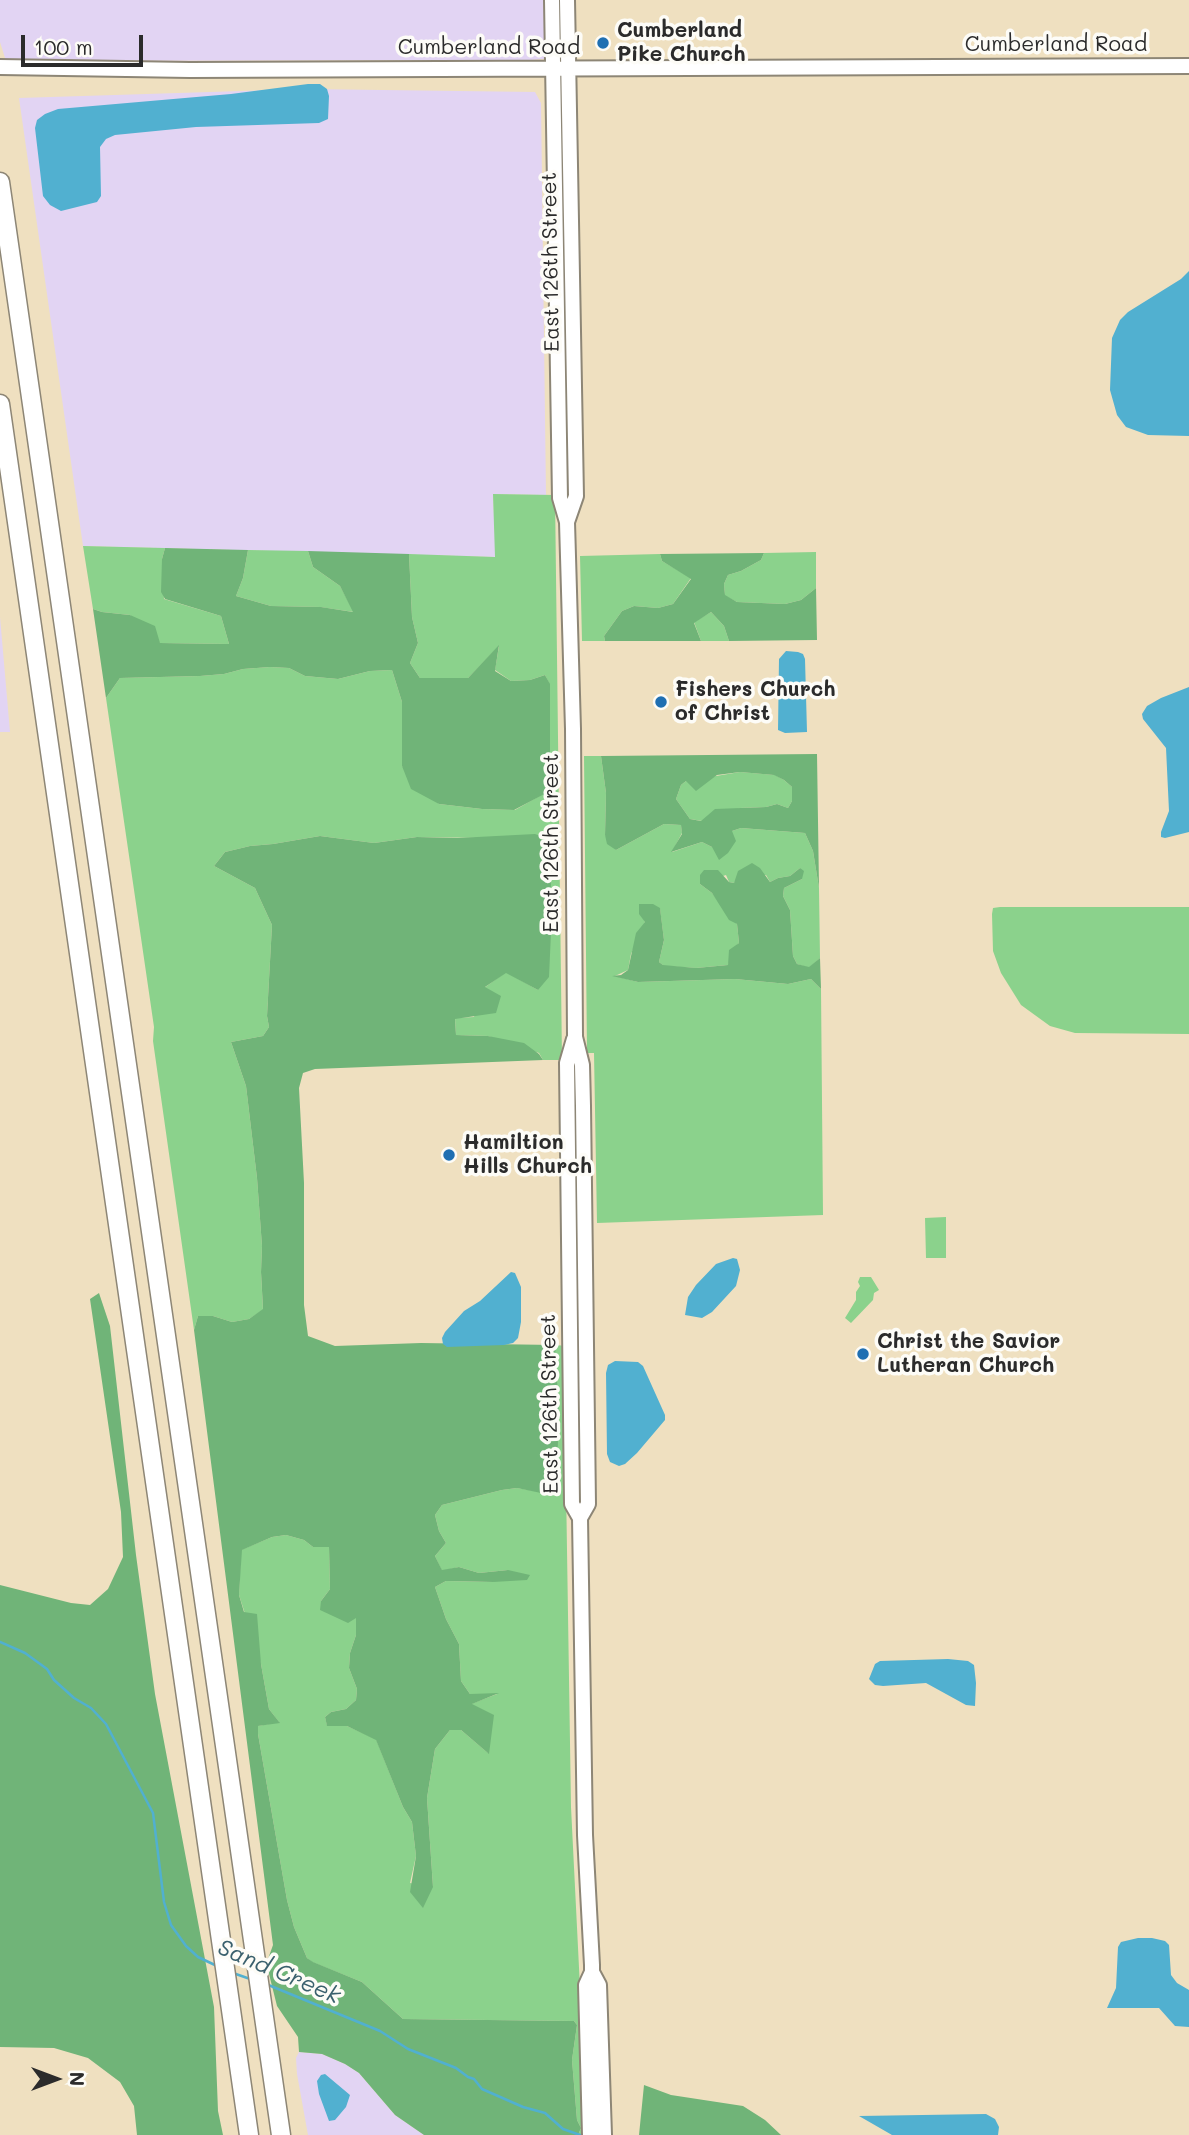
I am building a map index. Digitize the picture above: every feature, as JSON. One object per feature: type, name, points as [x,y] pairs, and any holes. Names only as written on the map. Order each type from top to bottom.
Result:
[{"type":"highway","points":[[0,182],[281,2135]]},
{"type":"highway","points":[[0,404],[248,2135]]},
{"type":"main road","name":"East 126th Street","points":[[552,0],[561,69],[576,496],[567,522],[573,729],[575,1037],[568,1063],[571,1438],[572,1504],[580,1518],[584,1823],[592,1972],[599,1985],[597,2110],[590,2135]]},
{"type":"main road","name":"East 126th Street","points":[[561,69],[567,0]]},
{"type":"main road","name":"Cumberland Road","points":[[0,67],[190,71],[1189,66]]},
{"type":"main road","name":"East 126th Street","points":[[597,2110],[604,2135]]},
{"type":"shaded area","points":[[0,0],[548,0],[549,48],[544,59],[530,60],[6,61],[0,42]]},
{"type":"shaded area","points":[[306,89],[535,92],[541,103],[546,495],[493,494],[496,557],[83,546],[19,98]]},
{"type":"shaded area","points":[[0,617],[10,732],[0,732]]},
{"type":"shaded area","points":[[299,2052],[322,2054],[359,2073],[395,2115],[424,2135],[308,2135],[297,2074],[296,2058]]},
{"type":"green space","points":[[493,494],[555,495],[562,1060],[543,1060],[539,1053],[488,1036],[456,1035],[455,1018],[474,1017],[484,988],[506,972],[538,990],[549,839],[417,837],[374,843],[320,836],[225,852],[214,866],[255,888],[272,925],[267,1016],[269,1027],[263,1036],[231,1042],[246,1086],[257,1178],[263,1310],[249,1319],[232,1322],[213,1316],[198,1316],[194,1330],[153,1041],[154,1027],[106,698],[120,678],[200,676],[270,667],[289,668],[305,676],[338,679],[370,671],[392,670],[402,702],[402,766],[439,804],[515,810],[550,790],[549,683],[545,675],[530,680],[511,681],[495,670],[499,646],[468,678],[420,678],[410,663],[418,643],[412,617],[409,554],[495,557]]},
{"type":"green space","points":[[83,546],[165,548],[162,559],[164,599],[221,616],[229,644],[160,643],[130,615],[93,609]]},
{"type":"green space","points":[[165,548],[248,550],[243,578],[236,596],[271,606],[321,607],[353,612],[340,586],[313,567],[308,551],[409,554],[412,617],[418,643],[410,663],[420,678],[468,678],[499,645],[495,671],[511,681],[530,680],[545,675],[550,684],[550,791],[514,810],[439,804],[411,789],[402,766],[402,702],[392,670],[370,671],[338,679],[305,676],[289,668],[270,667],[200,676],[120,678],[106,698],[93,609],[130,615],[155,626],[160,643],[229,644],[221,616],[165,599],[161,592]]},
{"type":"green space","points":[[248,550],[308,551],[313,567],[340,586],[354,612],[320,607],[271,606],[236,596],[243,578]]},
{"type":"green space","points":[[816,552],[816,588],[801,600],[785,604],[737,602],[725,596],[724,584],[728,575],[761,560],[764,553]]},
{"type":"green space","points":[[764,553],[761,560],[728,575],[724,584],[725,595],[737,602],[785,604],[801,600],[816,588],[817,640],[729,641],[724,626],[711,612],[694,623],[701,641],[605,641],[604,636],[622,611],[634,606],[658,608],[673,604],[691,579],[662,561],[660,554]]},
{"type":"green space","points":[[660,554],[662,561],[691,578],[673,604],[658,608],[634,606],[622,611],[604,636],[605,641],[582,641],[580,556]]},
{"type":"green space","points":[[711,612],[724,626],[729,641],[701,641],[694,622]]},
{"type":"green space","points":[[817,754],[819,888],[813,851],[805,833],[741,828],[732,831],[736,841],[719,860],[712,847],[702,842],[671,852],[682,834],[681,825],[664,824],[616,850],[607,844],[605,835],[606,793],[601,756]],"holes":[[[740,772],[774,775],[792,787],[792,801],[788,808],[777,804],[766,807],[715,809],[701,821],[690,819],[676,799],[681,785],[686,781],[696,791],[717,775]]]},
{"type":"green space","points":[[584,756],[601,756],[606,793],[605,835],[616,850],[664,824],[681,825],[682,833],[672,852],[702,842],[712,847],[732,831],[741,828],[805,833],[813,851],[819,888],[820,958],[809,968],[797,964],[793,956],[790,910],[783,896],[784,888],[802,879],[800,868],[790,876],[770,882],[766,875],[736,880],[734,883],[729,882],[726,875],[700,884],[712,893],[737,924],[739,943],[734,948],[728,965],[696,968],[664,966],[659,962],[664,940],[660,909],[639,904],[645,922],[631,954],[628,970],[615,976],[638,982],[735,979],[788,984],[811,979],[821,989],[823,1215],[597,1223],[594,1053],[587,1053]]},
{"type":"green space","points":[[740,772],[775,775],[784,780],[792,787],[792,801],[788,808],[777,804],[740,808],[702,821],[690,819],[676,799],[681,785],[686,781]]},
{"type":"green space","points":[[535,834],[549,839],[552,910],[549,977],[538,990],[506,973],[485,987],[501,996],[496,1013],[455,1019],[456,1035],[488,1036],[524,1043],[543,1060],[315,1069],[303,1073],[299,1088],[304,1183],[304,1305],[308,1336],[335,1346],[421,1343],[555,1345],[559,1413],[557,1468],[548,1476],[541,1493],[517,1488],[502,1490],[442,1505],[435,1515],[439,1531],[446,1543],[435,1556],[442,1570],[459,1567],[479,1573],[508,1570],[530,1575],[527,1580],[446,1581],[435,1587],[446,1619],[459,1644],[461,1681],[470,1694],[499,1693],[472,1704],[494,1715],[489,1754],[461,1730],[450,1730],[435,1749],[427,1798],[433,1887],[423,1908],[410,1892],[416,1856],[412,1822],[403,1807],[376,1740],[347,1726],[327,1726],[325,1717],[331,1712],[346,1709],[356,1700],[357,1689],[349,1668],[350,1653],[356,1635],[356,1618],[348,1623],[320,1610],[321,1601],[330,1589],[329,1547],[313,1547],[304,1540],[286,1535],[272,1537],[242,1550],[239,1595],[244,1612],[257,1614],[261,1664],[269,1709],[280,1723],[258,1726],[258,1734],[287,1900],[294,1927],[307,1958],[362,1982],[403,2019],[574,2021],[577,2025],[572,2060],[577,2120],[581,2128],[578,2135],[424,2135],[395,2115],[359,2073],[322,2054],[299,2052],[298,2037],[277,2006],[268,1970],[268,1959],[273,1945],[194,1330],[198,1316],[213,1316],[232,1322],[249,1319],[263,1309],[257,1178],[246,1086],[231,1042],[263,1036],[269,1027],[267,1016],[272,925],[255,888],[214,866],[225,852],[320,836],[374,843],[417,837]]},
{"type":"green space","points":[[752,863],[760,868],[770,882],[790,876],[800,868],[804,871],[802,879],[784,888],[783,896],[790,910],[793,956],[797,964],[809,967],[820,958],[821,989],[811,979],[788,984],[735,979],[638,982],[612,976],[621,975],[628,970],[636,933],[645,922],[639,914],[639,904],[653,904],[660,908],[664,940],[659,962],[663,965],[696,968],[728,965],[729,950],[739,943],[737,924],[729,920],[712,893],[700,884],[700,875],[704,870],[718,870],[729,882],[734,883],[738,871]]},
{"type":"green space","points":[[1189,907],[1189,1034],[1075,1033],[1050,1026],[1021,1005],[1001,973],[993,951],[992,914],[993,908]]},
{"type":"green space","points":[[946,1217],[946,1258],[926,1258],[925,1218]]},
{"type":"green space","points":[[860,1277],[871,1277],[879,1290],[851,1323],[845,1318],[856,1300]]},
{"type":"green space","points":[[99,1293],[110,1326],[155,1694],[214,2007],[218,2111],[223,2135],[137,2135],[134,2106],[120,2082],[88,2058],[54,2048],[0,2047],[0,1585],[71,1603],[90,1605],[108,1589],[123,1557],[121,1512],[90,1299]]},
{"type":"green space","points":[[555,1345],[567,1346],[564,1357],[571,1807],[584,2068],[581,2135],[578,2135],[581,2128],[577,2120],[572,2060],[577,2025],[574,2021],[403,2019],[362,1982],[307,1958],[294,1927],[287,1900],[258,1734],[258,1726],[279,1722],[269,1709],[261,1664],[239,1595],[241,1550],[272,1537],[286,1535],[304,1540],[313,1547],[329,1546],[330,1589],[321,1601],[356,1617],[356,1635],[350,1653],[349,1668],[357,1689],[356,1700],[346,1709],[331,1712],[325,1717],[327,1725],[347,1726],[376,1739],[403,1807],[412,1822],[416,1856],[410,1883],[433,1887],[427,1798],[435,1749],[450,1730],[461,1730],[488,1753],[471,1704],[497,1694],[470,1694],[461,1681],[459,1644],[446,1619],[435,1587],[446,1581],[493,1582],[508,1570],[479,1573],[459,1567],[442,1571],[435,1556],[446,1543],[439,1531],[435,1515],[442,1505],[502,1490],[517,1488],[541,1492],[548,1476],[558,1373],[554,1357]]},
{"type":"green space","points":[[644,2085],[671,2095],[743,2106],[765,2120],[781,2135],[639,2135]]},
{"type":"water","points":[[320,84],[327,89],[328,119],[319,123],[196,127],[115,135],[106,139],[100,147],[101,196],[97,202],[61,211],[50,205],[43,196],[35,128],[37,120],[45,114],[58,109],[231,94]]},
{"type":"water","points":[[1189,271],[1189,436],[1148,435],[1126,427],[1117,415],[1110,390],[1112,338],[1120,320],[1128,312],[1181,279]]},
{"type":"water","points":[[786,651],[803,654],[805,659],[807,732],[785,733],[778,730],[779,659]]},
{"type":"water","points":[[1189,687],[1189,832],[1165,838],[1161,837],[1161,832],[1169,811],[1166,748],[1142,714],[1147,706]]},
{"type":"water","points":[[737,1259],[740,1270],[736,1286],[712,1312],[702,1318],[685,1315],[688,1297],[696,1285],[716,1264]]},
{"type":"water","points":[[511,1272],[515,1273],[521,1287],[518,1338],[513,1343],[504,1345],[447,1347],[443,1344],[445,1332],[464,1311],[480,1301]]},
{"type":"water","points":[[615,1361],[638,1362],[643,1366],[665,1415],[665,1420],[637,1453],[619,1466],[610,1462],[607,1454],[606,1373],[608,1365]]},
{"type":"water","points":[[880,1661],[968,1661],[974,1665],[975,1706],[966,1705],[926,1683],[883,1686],[875,1685],[869,1679],[875,1664]]},
{"type":"water","points":[[1152,1938],[1165,1941],[1169,1945],[1171,1975],[1177,1983],[1189,1990],[1189,2027],[1175,2026],[1159,2008],[1107,2008],[1116,1988],[1118,1947],[1121,1942]]},
{"type":"water","points":[[325,2074],[350,2095],[346,2107],[335,2120],[329,2121],[317,2081]]},
{"type":"water","points":[[986,2114],[995,2119],[999,2127],[998,2135],[892,2135],[859,2116]]},
{"type":"waterway","name":"Sand Creek","points":[[0,1642],[25,1653],[47,1669],[54,1680],[74,1698],[91,1708],[106,1724],[153,1813],[164,1902],[171,1925],[198,1957],[217,1966]]},
{"type":"waterway","name":"Sand Creek","points":[[233,1973],[253,1980]]},
{"type":"waterway","name":"Sand Creek","points":[[266,1984],[380,2031],[408,2049],[456,2068],[474,2079],[482,2089],[523,2107],[545,2113],[563,2129],[580,2135]]},
{"type":"place","name":"Cumberland Pike Church","points":[[603,43]]},
{"type":"place","name":"Fishers Church of Christ","points":[[661,702]]},
{"type":"place","name":"Hamiltion Hills Church","points":[[449,1155]]},
{"type":"place","name":"Christ the Savior Lutheran Church","points":[[863,1354]]}]
